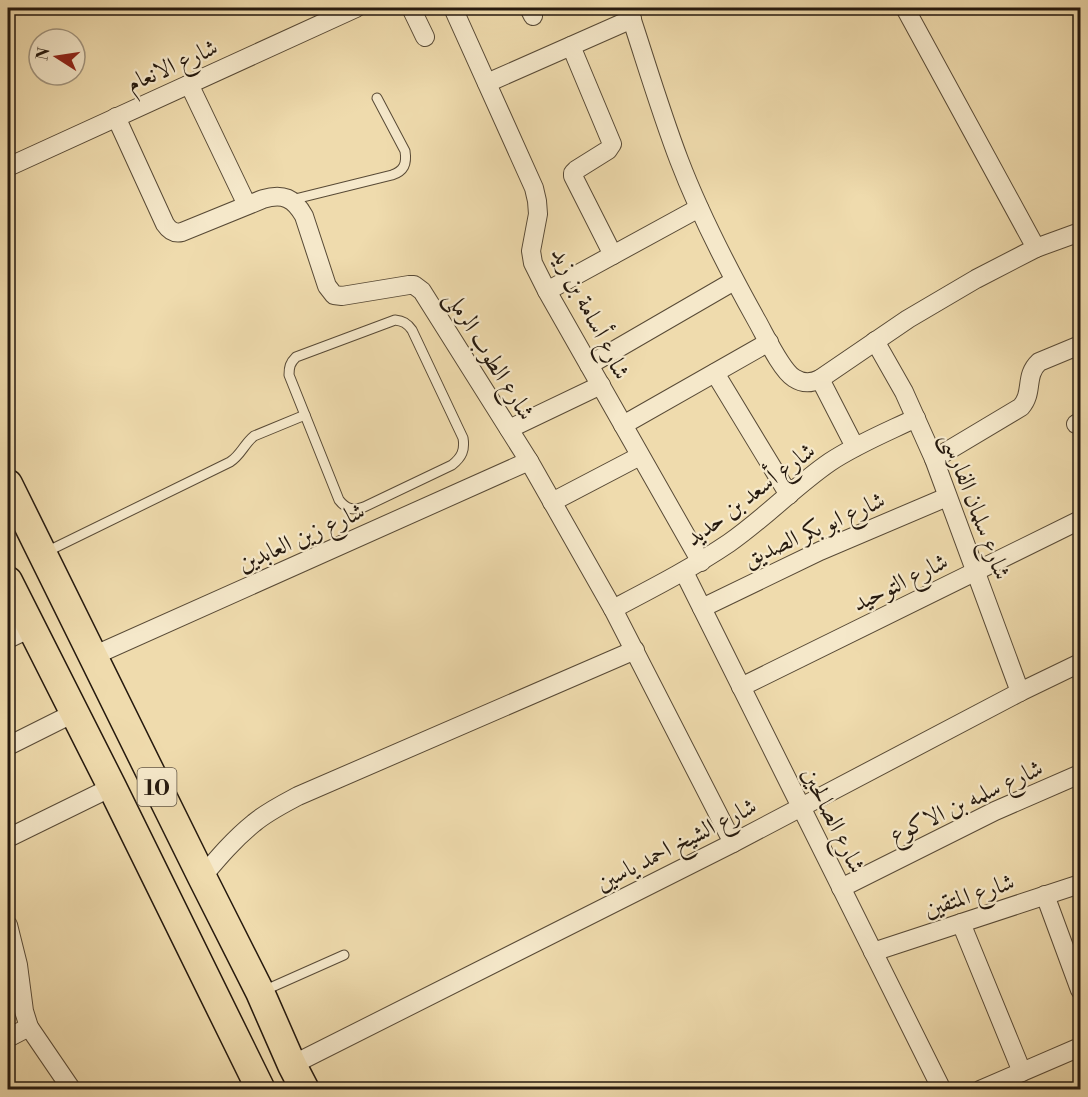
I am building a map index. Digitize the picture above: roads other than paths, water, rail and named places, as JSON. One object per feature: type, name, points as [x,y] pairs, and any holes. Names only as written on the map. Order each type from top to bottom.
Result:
[{"type":"main road","name":"10","points":[[8,484],[260,992],[299,1077]]},
{"type":"main road","name":"10","points":[[8,581],[20,633],[74,713],[261,1089]]},
{"type":"street","name":"شارع الانعام","points":[[8,167],[356,8]]},
{"type":"street","points":[[411,8],[425,37]]},
{"type":"street","name":"شارع أسامة بن زيد","points":[[453,8],[534,188],[538,214],[531,251],[533,263],[701,562]]},
{"type":"street","points":[[905,8],[1036,248]]},
{"type":"street","points":[[487,83],[571,46],[630,13],[663,116],[699,208],[734,281],[769,342],[793,378],[806,382],[814,382],[940,299],[1036,248],[1080,232]]},
{"type":"street","points":[[571,46],[612,144],[608,150],[573,172],[573,176],[613,255]]},
{"type":"street","points":[[189,84],[247,206]]},
{"type":"street","points":[[116,117],[165,224],[174,232],[182,232],[273,196],[283,196],[291,200]]},
{"type":"street","name":"شارع الطوب الرملى","points":[[291,200],[304,216],[327,286],[334,295],[342,296],[409,285],[422,291],[529,461],[613,609],[733,843]]},
{"type":"street","points":[[547,291],[699,208]]},
{"type":"street","points":[[589,365],[734,281]]},
{"type":"street","name":"شارع سلمان الفارسى","points":[[875,341],[916,418],[934,459],[1020,692]]},
{"type":"street","points":[[623,425],[769,342]]},
{"type":"street","points":[[934,459],[1021,407],[1029,395],[1030,376],[1035,366],[1039,362],[1080,345]]},
{"type":"street","points":[[715,373],[789,495]]},
{"type":"street","points":[[820,378],[855,447]]},
{"type":"street","points":[[509,429],[601,385]]},
{"type":"street","name":"شارع أسعد بن حديد","points":[[613,609],[701,562],[739,536],[831,462],[855,447],[916,418]]},
{"type":"street","points":[[552,502],[640,456]]},
{"type":"street","name":"شارع زين العابدين","points":[[93,656],[529,461]]},
{"type":"street","name":"شارع ابو بكر الصديق","points":[[702,608],[820,551],[947,497]]},
{"type":"street","name":"شارع التوحيد","points":[[741,687],[1080,520]]},
{"type":"street","name":"شارع الصالحين","points":[[684,572],[942,1089]]},
{"type":"street","points":[[202,877],[235,839],[254,823],[298,796],[635,650]]},
{"type":"street","name":"شارع الشيخ احمد ياسين","points":[[299,1077],[801,806],[1080,663]]},
{"type":"street","points":[[8,746],[74,713]]},
{"type":"street","name":"شارع سلمه بن الاكوع","points":[[841,888],[995,811],[1080,774]]},
{"type":"street","points":[[8,838],[112,787]]},
{"type":"street","name":"شارع المتقين","points":[[873,952],[1080,884]]},
{"type":"street","points":[[1045,895],[1080,990]]},
{"type":"street","points":[[961,923],[1022,1072]]},
{"type":"street","points":[[8,925],[18,965],[14,986],[29,1027],[65,1087]]},
{"type":"street","points":[[8,1038],[29,1027]]},
{"type":"street","points":[[980,1089],[1080,1047]]},
{"type":"lane","points":[[291,200],[392,175],[405,167],[405,151],[377,98]]},
{"type":"lane","points":[[388,321],[402,321],[412,330],[463,438],[463,454],[459,460],[443,470],[357,510],[350,509],[343,506],[339,500],[304,415],[289,375],[291,362],[296,357],[388,321]]},
{"type":"lane","points":[[42,554],[230,462],[254,436],[304,415]]},
{"type":"lane","points":[[260,992],[344,955]]}]
